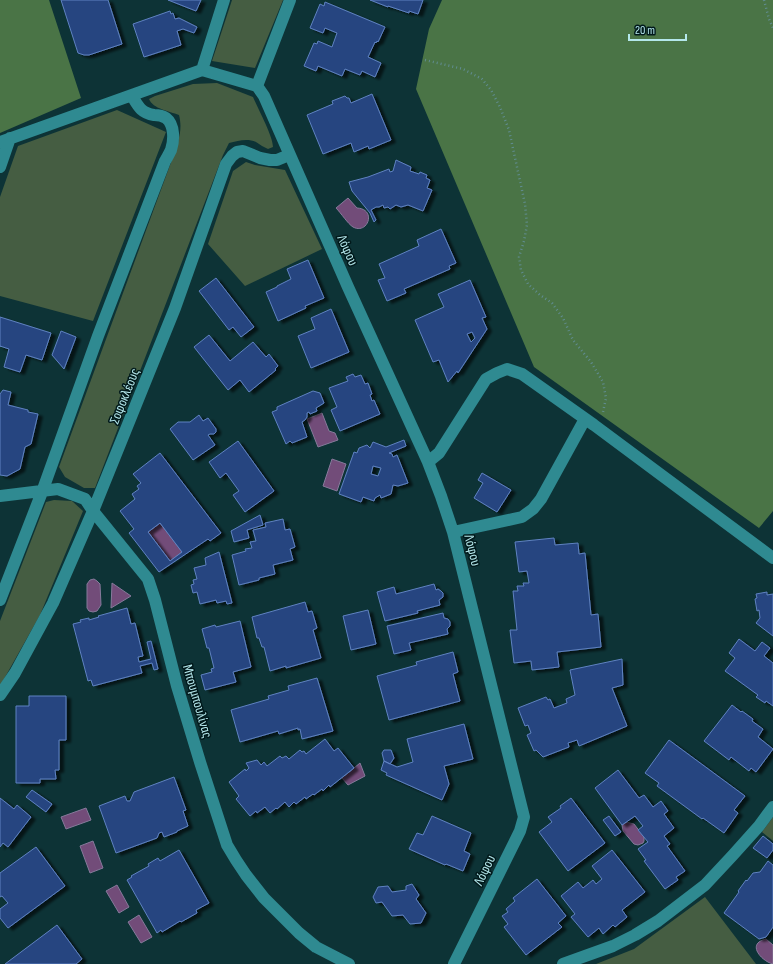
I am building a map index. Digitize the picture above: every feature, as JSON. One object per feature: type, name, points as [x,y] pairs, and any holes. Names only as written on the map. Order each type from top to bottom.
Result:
[{"type":"street","points":[[202,70],[224,0]]},
{"type":"street","points":[[0,167],[5,140],[202,70],[257,86],[290,0]]},
{"type":"street","name":"Λόφου","points":[[257,86],[264,96],[348,287],[428,462],[441,496],[453,532],[524,817],[520,831],[454,964]]},
{"type":"street","points":[[0,600],[42,492],[98,336],[165,161],[173,144],[173,132],[169,121],[166,118],[149,114],[144,111],[138,106],[132,96]]},
{"type":"street","name":"Σοφοκλέους","points":[[0,695],[15,673],[53,603],[93,511],[175,308],[226,164],[237,152],[243,151],[260,158],[270,160],[277,160],[290,155]]},
{"type":"street","points":[[428,462],[439,453],[486,379],[507,369],[522,374],[773,558]]},
{"type":"street","points":[[453,532],[522,517],[534,509],[589,422]]},
{"type":"street","name":"Μπουμπουλίνας","points":[[0,496],[58,489],[85,499],[148,579],[155,600],[177,686],[227,845],[246,875],[264,898],[299,933],[316,947],[349,964]]},
{"type":"street","points":[[563,964],[613,946],[658,921],[705,885],[734,855],[773,807]]},
{"type":"path","points":[[764,0],[773,28]]},
{"type":"path","points":[[425,60],[463,69],[482,80],[491,90],[500,107],[509,130],[525,204],[527,225],[519,257],[521,270],[528,284],[552,303],[562,318],[573,340],[591,362],[603,382],[606,398],[603,411],[589,422]]},
{"type":"green space","points":[[0,0],[49,0],[81,98],[0,133]]},
{"type":"green space","points":[[232,0],[283,0],[255,68],[212,61]]},
{"type":"green space","points":[[442,0],[773,0],[773,511],[759,528],[534,367],[416,89],[429,29]]},
{"type":"green space","points":[[217,83],[253,97],[268,130],[273,147],[268,149],[249,140],[229,143],[223,155],[95,488],[84,488],[65,477],[59,467],[177,147],[179,136],[179,115],[154,105],[149,99],[193,84]]},
{"type":"green space","points":[[117,110],[166,132],[93,321],[0,296],[0,197],[18,146]]},
{"type":"green space","points":[[246,162],[285,170],[322,249],[245,286],[208,244],[233,171]]},
{"type":"green space","points":[[54,500],[72,501],[83,511],[40,615],[0,686],[0,621],[46,502]]},
{"type":"green space","points":[[773,817],[773,841],[762,832]]},
{"type":"green space","points":[[705,897],[756,964],[596,964],[634,949]]},
{"type":"shaded area","points":[[348,198],[357,208],[363,209],[367,213],[368,221],[363,228],[358,229],[353,227],[336,208]]},
{"type":"shaded area","points":[[322,413],[329,431],[335,433],[338,440],[318,447],[307,419]]},
{"type":"shaded area","points":[[332,459],[346,464],[337,491],[323,486]]},
{"type":"shaded area","points":[[160,523],[182,552],[170,561],[148,532]]},
{"type":"shaded area","points":[[94,579],[100,584],[101,605],[97,611],[93,612],[89,611],[87,608],[87,584],[90,580]]},
{"type":"shaded area","points":[[112,583],[131,596],[111,608]]},
{"type":"shaded area","points":[[360,763],[365,776],[348,785],[342,778]]},
{"type":"shaded area","points":[[86,808],[91,820],[66,829],[61,817]]},
{"type":"shaded area","points":[[626,822],[634,824],[644,837],[643,843],[638,845],[634,844],[623,831],[622,825]]},
{"type":"shaded area","points":[[93,841],[103,868],[90,873],[80,846]]},
{"type":"shaded area","points":[[117,885],[129,907],[119,913],[106,891]]},
{"type":"shaded area","points":[[139,915],[152,937],[141,943],[128,922]]},
{"type":"shaded area","points":[[766,939],[773,945],[773,964],[761,957],[756,949],[760,941]]},
{"type":"building","points":[[61,0],[108,0],[122,44],[89,55],[78,53]]},
{"type":"building","points":[[168,0],[201,0],[196,11]]},
{"type":"building","points":[[370,0],[423,0],[418,14],[388,7]]},
{"type":"building","points":[[325,2],[385,27],[378,42],[375,42],[368,57],[381,63],[375,77],[362,71],[360,75],[345,69],[342,76],[318,66],[316,71],[304,66],[314,43],[317,44],[318,41],[332,47],[337,33],[325,28],[323,33],[310,28],[320,4],[324,6]]},
{"type":"building","points":[[170,11],[171,14],[173,13],[175,19],[179,18],[197,27],[194,33],[183,29],[177,31],[181,45],[144,57],[133,24]]},
{"type":"building","points":[[372,94],[391,140],[369,149],[368,146],[354,152],[351,143],[323,154],[307,115],[333,104],[332,101],[345,96],[349,98],[351,103]]},
{"type":"building","points":[[396,160],[411,167],[410,171],[419,174],[420,172],[427,175],[426,178],[430,180],[427,188],[432,190],[423,211],[408,205],[401,207],[396,205],[390,209],[388,207],[384,208],[383,205],[371,210],[376,220],[374,222],[370,213],[352,191],[349,182],[389,169],[390,172],[393,171]]},
{"type":"building","points":[[441,229],[456,263],[449,266],[450,269],[404,289],[406,293],[387,301],[378,280],[385,278],[379,264],[419,246],[417,240]]},
{"type":"building","points":[[308,260],[324,298],[305,306],[306,308],[278,321],[266,292],[291,279],[287,269]]},
{"type":"building","points":[[216,278],[254,327],[241,337],[233,327],[229,330],[199,291]]},
{"type":"building","points":[[470,280],[486,317],[482,318],[487,329],[458,373],[457,371],[448,382],[439,360],[433,362],[415,320],[444,307],[438,294]],"holes":[[[472,332],[475,338],[471,342],[467,334]]]},
{"type":"building","points":[[331,309],[349,352],[311,368],[298,336],[315,329],[311,318]]},
{"type":"building","points":[[0,317],[51,333],[42,360],[26,355],[20,372],[4,367],[9,349],[0,346]]},
{"type":"building","points":[[61,331],[76,337],[64,369],[52,355]]},
{"type":"building","points":[[209,335],[230,361],[253,342],[266,357],[269,354],[278,366],[275,369],[276,370],[249,392],[240,380],[228,390],[194,347]]},
{"type":"building","points":[[353,374],[355,377],[361,375],[365,384],[368,383],[372,394],[370,395],[372,401],[374,400],[380,414],[340,431],[331,410],[337,407],[329,388],[348,381],[346,377]]},
{"type":"building","points":[[3,390],[11,392],[8,405],[38,414],[31,444],[25,447],[20,469],[7,476],[0,475],[0,394]]},
{"type":"building","points":[[313,391],[320,393],[324,403],[316,408],[317,411],[310,414],[309,412],[307,413],[307,417],[302,422],[307,437],[292,443],[290,441],[286,444],[272,412],[277,410],[277,407]]},
{"type":"building","points":[[199,415],[203,421],[208,418],[216,429],[214,434],[208,435],[215,445],[193,460],[170,429],[178,422],[190,422]]},
{"type":"building","points":[[404,440],[406,446],[389,453],[392,454],[393,457],[397,455],[408,483],[398,486],[393,485],[391,494],[381,498],[380,495],[375,498],[374,501],[363,497],[361,502],[339,494],[354,452],[357,453],[359,448],[367,445],[370,448],[373,442],[386,447]],"holes":[[[373,466],[381,468],[378,476],[371,474]]]},
{"type":"building","points":[[238,441],[274,491],[245,512],[233,495],[239,491],[226,473],[220,478],[209,462]]},
{"type":"building","points":[[160,453],[221,533],[210,541],[208,539],[159,572],[129,533],[134,529],[120,511],[135,499],[132,494],[139,489],[137,486],[141,483],[133,474]],"holes":[[[160,523],[182,552],[170,561],[148,532]]]},
{"type":"building","points":[[482,473],[511,490],[497,512],[474,498],[483,483],[478,480]]},
{"type":"building","points":[[260,515],[263,525],[247,530],[249,538],[234,542],[231,531]]},
{"type":"building","points":[[283,519],[285,530],[290,529],[295,547],[290,549],[293,560],[273,565],[275,574],[239,585],[232,555],[246,551],[245,549],[252,548],[250,542],[256,541],[253,530],[266,527],[265,523]]},
{"type":"building","points":[[554,538],[555,545],[578,543],[579,554],[585,553],[591,615],[598,614],[601,647],[557,652],[559,667],[532,670],[531,661],[514,663],[510,630],[517,630],[513,591],[518,591],[517,586],[524,586],[523,583],[529,583],[527,571],[519,572],[515,542]]},
{"type":"building","points":[[219,552],[232,603],[227,604],[226,601],[217,603],[216,600],[200,604],[197,592],[193,593],[191,585],[194,584],[193,580],[197,579],[194,568],[206,565],[205,558]]},
{"type":"building","points":[[434,584],[436,590],[438,589],[443,593],[443,597],[439,600],[440,605],[417,611],[418,613],[385,621],[377,592],[394,587],[396,594]]},
{"type":"building","points":[[767,592],[767,595],[773,594],[773,636],[756,623],[760,618],[755,599],[757,598],[756,594]]},
{"type":"building","points":[[305,602],[308,612],[312,611],[317,628],[313,630],[321,658],[270,671],[264,647],[262,647],[259,638],[257,638],[252,617]]},
{"type":"building","points":[[127,608],[131,624],[135,623],[143,656],[138,657],[139,662],[151,659],[147,642],[151,641],[158,669],[154,670],[152,663],[140,666],[142,673],[93,686],[91,680],[88,681],[73,624],[81,622],[80,620],[89,618],[89,620]]},
{"type":"building","points":[[368,610],[376,644],[351,650],[343,616]]},
{"type":"building","points":[[443,613],[444,618],[448,619],[450,622],[450,626],[447,629],[448,634],[409,643],[411,650],[394,654],[387,626]]},
{"type":"building","points":[[240,621],[251,667],[233,672],[236,682],[205,690],[201,675],[212,672],[211,669],[214,668],[202,629],[215,625],[216,627]]},
{"type":"building","points":[[739,639],[755,651],[762,642],[770,648],[764,656],[773,663],[773,706],[756,697],[758,695],[725,671],[735,658],[729,653]]},
{"type":"building","points":[[453,652],[458,672],[453,674],[460,701],[389,720],[377,676],[417,665],[416,662]]},
{"type":"building","points":[[622,659],[623,685],[612,688],[627,726],[579,746],[577,740],[568,743],[569,747],[543,757],[536,750],[534,751],[527,735],[531,733],[528,725],[525,726],[518,708],[546,697],[548,700],[550,699],[554,708],[567,703],[566,699],[575,695],[570,670]]},
{"type":"building","points":[[317,678],[333,731],[302,739],[300,729],[298,730],[298,728],[279,734],[278,731],[240,742],[231,710],[269,699],[268,696],[289,690],[288,686]]},
{"type":"building","points":[[29,696],[66,696],[66,740],[59,740],[59,770],[55,770],[56,779],[40,779],[40,783],[16,783],[16,706],[29,706]]},
{"type":"building","points":[[732,705],[753,719],[752,721],[763,729],[758,737],[773,749],[756,772],[751,768],[749,771],[731,757],[729,760],[704,741]]},
{"type":"building","points":[[464,724],[473,759],[444,766],[449,784],[442,800],[386,775],[387,773],[381,770],[384,761],[397,767],[413,762],[407,739]]},
{"type":"building","points":[[325,739],[334,751],[338,748],[354,768],[330,787],[329,785],[323,791],[322,789],[306,799],[305,797],[296,804],[294,802],[289,807],[285,802],[270,813],[265,807],[257,813],[256,811],[250,816],[236,799],[239,796],[229,782],[245,769],[246,771],[249,768],[246,763],[257,760],[261,765],[264,762],[267,766],[280,756],[282,758],[286,756],[289,759],[300,750],[302,752],[304,751],[306,754]]},
{"type":"building","points":[[669,740],[745,796],[734,810],[738,813],[724,833],[657,786],[659,783],[645,773]]},
{"type":"building","points":[[384,750],[391,750],[394,758],[390,764],[384,761],[382,753]]},
{"type":"building","points":[[618,770],[639,798],[644,795],[653,807],[661,801],[668,811],[664,814],[674,828],[664,836],[670,844],[667,846],[685,871],[676,877],[678,880],[665,889],[644,861],[646,860],[638,849],[648,842],[638,830],[643,826],[635,816],[622,825],[595,788]]},
{"type":"building","points":[[174,777],[186,810],[183,811],[188,826],[164,837],[162,832],[159,833],[157,838],[116,853],[99,806],[125,796],[127,801],[130,801],[134,792]]},
{"type":"building","points":[[32,790],[52,804],[46,812],[26,797]]},
{"type":"building","points":[[0,798],[14,809],[17,805],[31,817],[8,847],[3,843],[0,847]]},
{"type":"building","points":[[571,798],[605,843],[568,871],[539,832],[552,822],[548,817],[561,808],[560,806]]},
{"type":"building","points":[[432,816],[471,833],[464,851],[470,854],[463,871],[446,864],[445,865],[409,849],[417,833],[423,835]]},
{"type":"building","points":[[609,816],[621,832],[615,836],[603,820]]},
{"type":"building","points":[[763,836],[773,844],[773,850],[767,858],[753,848]]},
{"type":"building","points":[[36,847],[65,886],[8,928],[0,918],[0,909],[8,903],[2,896],[0,897],[0,873]]},
{"type":"building","points":[[179,850],[209,903],[196,910],[197,913],[162,932],[161,930],[157,933],[127,880],[132,877],[131,876],[149,866],[148,864],[158,858],[160,861]]},
{"type":"building","points":[[612,850],[645,892],[622,910],[627,917],[615,927],[613,925],[603,934],[599,928],[588,937],[571,917],[575,914],[561,896],[578,882],[583,888],[593,880],[596,884],[602,879],[592,866]]},
{"type":"building","points":[[768,861],[773,865],[773,927],[766,937],[759,939],[724,913],[746,880],[747,881],[753,873],[760,872]]},
{"type":"building","points":[[537,879],[566,916],[558,923],[562,927],[526,955],[504,927],[508,924],[502,916],[508,912],[506,909],[515,901],[513,898]]},
{"type":"building","points":[[412,884],[419,895],[416,899],[426,913],[421,923],[410,924],[403,915],[392,916],[382,902],[376,903],[373,897],[378,887],[388,886],[392,892],[406,890],[406,886]]},
{"type":"building","points":[[57,925],[82,959],[76,964],[5,964]]}]
